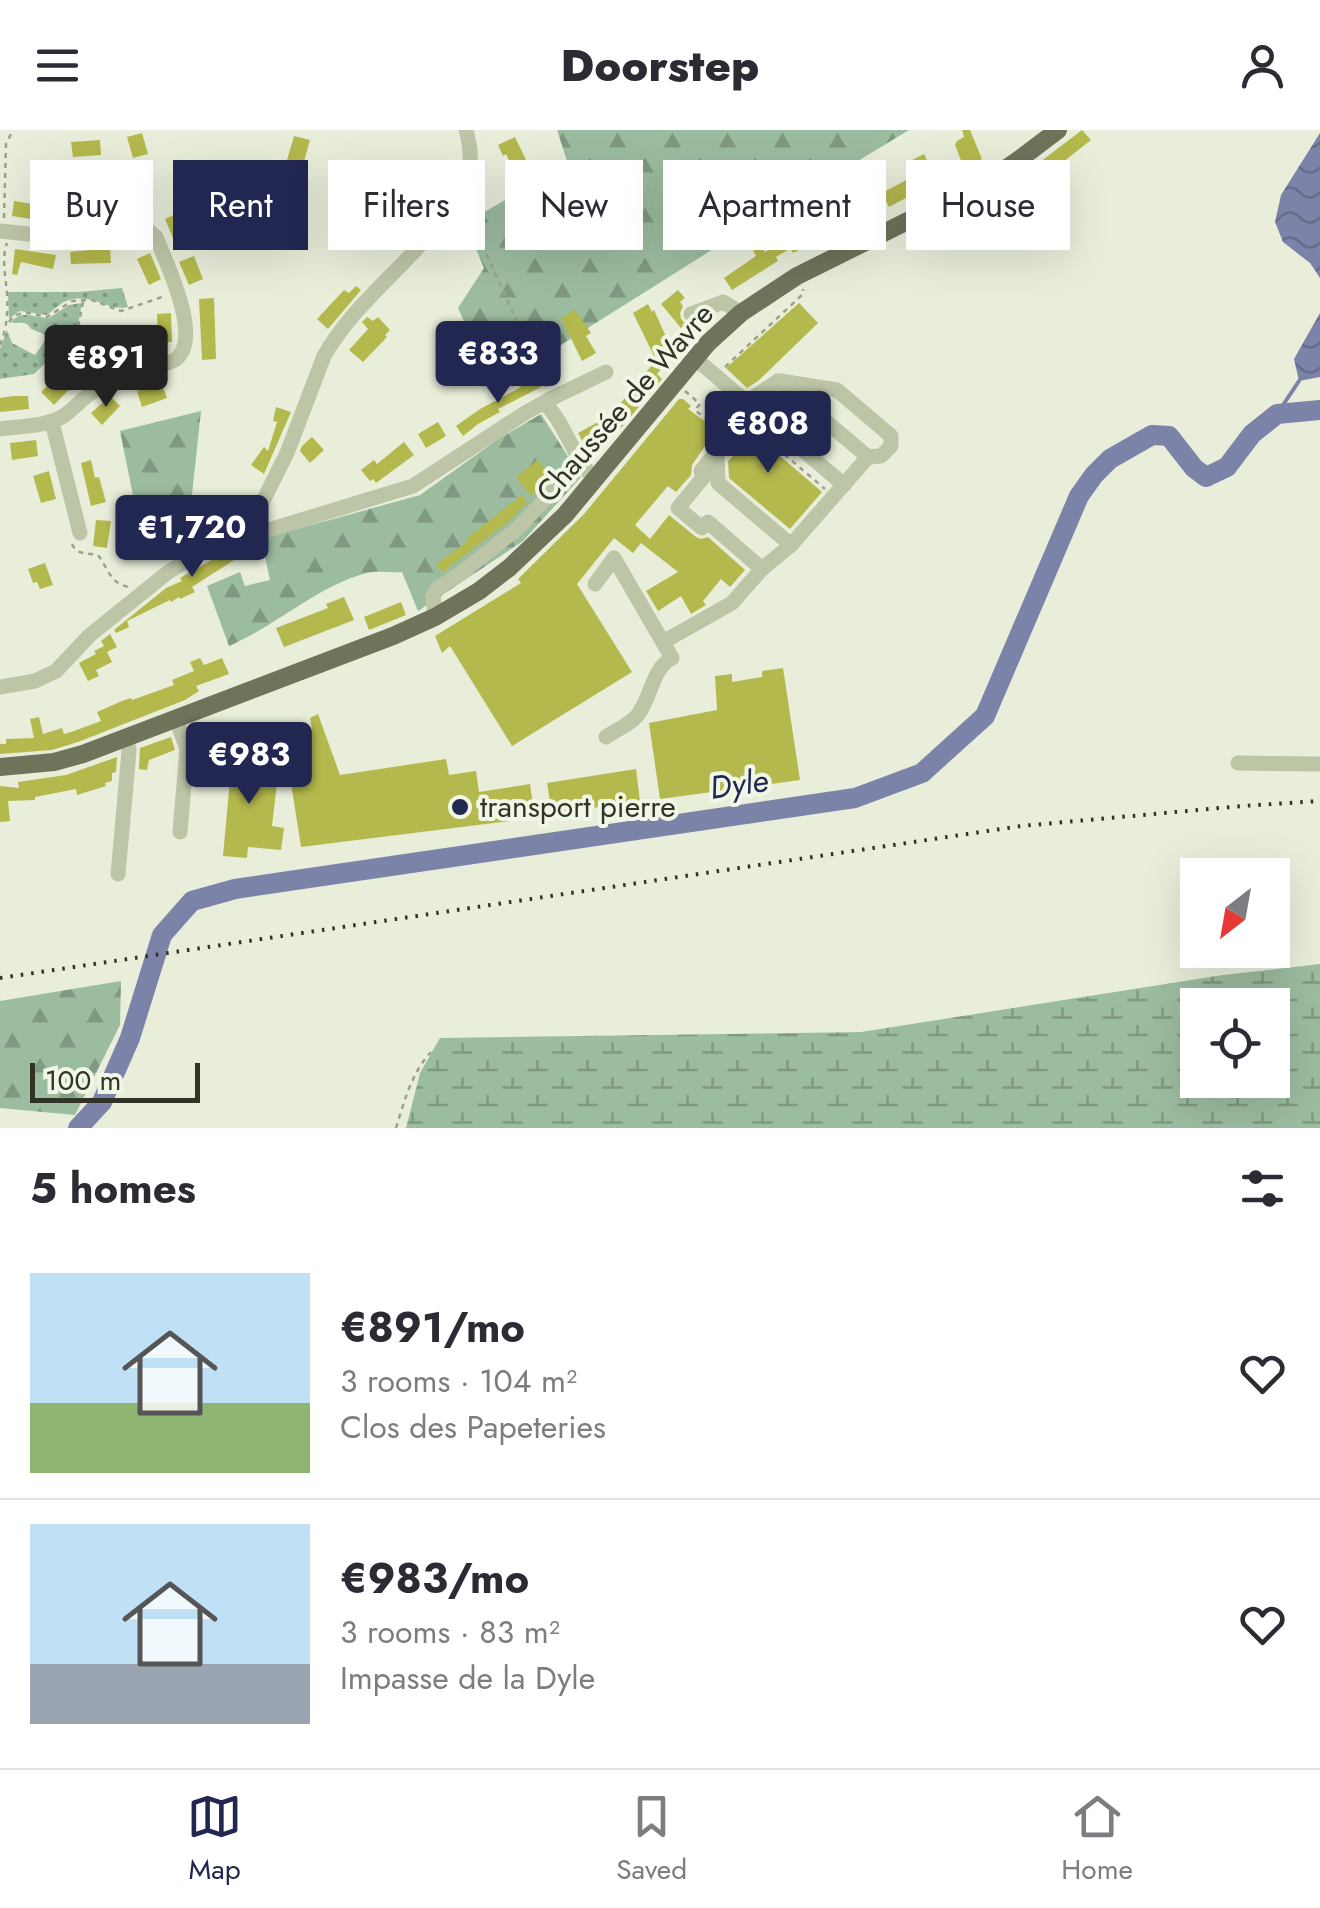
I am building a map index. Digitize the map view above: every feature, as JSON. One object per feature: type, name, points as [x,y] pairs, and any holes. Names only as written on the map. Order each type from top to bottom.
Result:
[{"type":"main road","name":"Chaussée de Wavre","points":[[0,767],[54,762],[125,738],[435,618],[509,568],[540,540],[696,358],[741,312],[804,272],[968,192],[1058,130]]},
{"type":"street","points":[[466,130],[470,160]]},
{"type":"street","points":[[0,230],[46,236],[149,231],[156,237],[182,300],[186,344],[175,360],[94,390],[52,422],[0,429]]},
{"type":"street","points":[[0,688],[56,672],[90,636],[146,590],[202,551],[252,525],[286,453],[324,356],[352,317],[416,250]]},
{"type":"street","points":[[691,314],[722,302],[741,312]]},
{"type":"street","points":[[696,358],[748,401],[838,490]]},
{"type":"street","points":[[252,525],[260,530],[272,529],[413,486],[525,412],[606,372]]},
{"type":"street","points":[[663,642],[732,604],[762,569],[791,545],[868,457],[881,456],[891,446],[891,436],[837,390],[778,381],[748,401]]},
{"type":"street","points":[[778,381],[868,457]]},
{"type":"street","points":[[548,402],[579,463],[595,479]]},
{"type":"street","points":[[52,422],[80,533]]},
{"type":"street","points":[[716,427],[718,484],[791,545]]},
{"type":"street","points":[[717,451],[702,470],[706,474],[678,508],[702,528],[708,522],[762,569]]},
{"type":"street","points":[[435,618],[433,596],[438,588],[518,528],[579,463]]},
{"type":"street","points":[[595,584],[614,558],[672,658],[658,671],[638,716],[606,736]]},
{"type":"street","points":[[176,718],[187,749],[180,832]]},
{"type":"street","points":[[118,874],[129,749],[125,738]]},
{"type":"street","points":[[1238,763],[1320,764]]},
{"type":"path","points":[[485,248],[548,391],[548,402]]},
{"type":"path","points":[[716,374],[803,294],[804,272]]},
{"type":"path","points":[[10,323],[12,317],[21,313],[47,317],[64,304],[92,300],[121,311],[178,290]]},
{"type":"path","points":[[83,301],[78,332],[93,371],[94,390]]},
{"type":"path","points":[[675,382],[700,404],[696,410],[716,427],[731,408],[838,490]]},
{"type":"path","points":[[80,533],[71,538],[75,549],[98,555],[118,584],[146,590]]},
{"type":"path","points":[[396,1128],[412,1082],[431,1052]]},
{"type":"green space","points":[[557,130],[909,130],[860,160],[663,160],[663,250],[712,250],[494,387],[458,308],[484,268],[476,250],[485,250],[485,212],[505,200],[505,250],[643,250],[643,160],[567,160]]},
{"type":"green space","points":[[122,288],[128,307],[78,298],[63,302],[47,315],[20,311],[9,319],[8,292]]},
{"type":"green space","points":[[82,303],[76,335],[91,370],[91,384],[82,374],[84,370],[60,349],[34,374],[0,379],[0,349],[7,330],[12,343],[35,355],[47,338],[27,324],[11,322],[15,318],[49,318],[69,305]]},
{"type":"green space","points":[[201,411],[188,531],[146,560],[120,431]]},
{"type":"green space","points":[[541,414],[581,477],[523,541],[418,611],[402,572],[368,573],[329,588],[229,646],[207,586],[240,572],[245,586],[270,580],[261,539],[420,495]]},
{"type":"green space","points":[[1320,964],[1320,1128],[406,1128],[420,1073],[440,1038],[861,1032],[1223,975]]},
{"type":"green space","points":[[121,981],[120,1025],[75,1115],[0,1108],[0,1001]]},
{"type":"water","points":[[1320,133],[1320,278],[1310,263],[1283,242],[1275,222],[1281,195]]},
{"type":"water","points":[[1320,313],[1320,377],[1299,381],[1294,359]]},
{"type":"building","points":[[962,130],[970,130],[982,159],[961,160],[955,145],[964,137]]},
{"type":"building","points":[[1082,130],[1091,140],[1066,160],[1043,160]]},
{"type":"building","points":[[142,133],[148,154],[133,158],[127,137]]},
{"type":"building","points":[[294,136],[310,140],[304,160],[287,160]]},
{"type":"building","points":[[515,137],[526,160],[509,160],[498,145]]},
{"type":"building","points":[[100,140],[101,155],[73,157],[71,142]]},
{"type":"building","points":[[906,180],[906,198],[889,207],[886,191]]},
{"type":"building","points":[[14,201],[30,203],[30,219],[12,216]]},
{"type":"building","points":[[173,215],[173,238],[165,219]]},
{"type":"building","points":[[15,249],[56,255],[53,269],[21,262],[17,275],[12,274]]},
{"type":"building","points":[[110,250],[111,263],[71,264],[70,252]]},
{"type":"building","points":[[788,250],[776,257],[778,261],[732,290],[724,278],[756,256],[753,251]]},
{"type":"building","points":[[150,253],[161,279],[149,285],[137,259]]},
{"type":"building","points":[[194,256],[203,279],[189,285],[179,262]]},
{"type":"building","points":[[356,286],[361,290],[328,329],[317,319],[344,290],[349,293]]},
{"type":"building","points":[[678,290],[685,298],[680,302],[680,313],[686,324],[681,328],[661,304]]},
{"type":"building","points":[[214,298],[216,359],[202,360],[199,299]]},
{"type":"building","points":[[799,303],[818,323],[747,388],[726,368]]},
{"type":"building","points":[[648,304],[674,354],[657,374],[662,379],[622,427],[585,446],[578,433],[611,415],[656,360],[633,313]]},
{"type":"building","points":[[575,310],[591,333],[586,336],[596,353],[582,361],[561,318]]},
{"type":"building","points":[[171,313],[172,342],[158,342],[157,314]]},
{"type":"building","points":[[367,317],[373,321],[378,317],[390,330],[363,362],[349,350],[368,329],[362,322]]},
{"type":"building","points":[[451,332],[463,341],[443,357],[435,347]]},
{"type":"building","points":[[127,347],[133,362],[109,372],[103,356]]},
{"type":"building","points":[[69,364],[82,376],[54,405],[41,392]]},
{"type":"building","points":[[534,376],[541,387],[498,409],[500,412],[463,436],[456,426]]},
{"type":"building","points":[[161,382],[167,398],[142,407],[137,391]]},
{"type":"building","points":[[28,396],[29,409],[0,412],[0,398]]},
{"type":"building","points":[[110,396],[120,406],[102,425],[91,413]]},
{"type":"building","points":[[679,399],[706,422],[705,446],[692,465],[691,475],[676,492],[668,486],[635,525],[650,539],[669,515],[696,537],[708,537],[745,570],[730,587],[721,579],[703,601],[706,605],[691,614],[681,596],[658,611],[646,591],[678,572],[641,543],[633,553],[614,538],[577,584],[632,672],[512,746],[450,646],[442,653],[435,636],[521,583],[518,579],[584,514]]},
{"type":"building","points":[[276,407],[291,412],[264,474],[251,465],[264,447],[268,451],[277,422],[273,421]]},
{"type":"building","points":[[730,413],[822,492],[790,529],[729,478],[728,461],[733,456],[728,452],[732,442],[727,431],[731,427],[724,420]]},
{"type":"building","points":[[438,422],[446,436],[426,448],[418,434]]},
{"type":"building","points":[[312,437],[324,450],[310,463],[300,451]]},
{"type":"building","points":[[36,440],[38,456],[12,460],[10,443]]},
{"type":"building","points":[[404,442],[414,455],[376,483],[370,481],[361,470],[374,460],[377,464]]},
{"type":"building","points":[[91,460],[106,502],[91,506],[81,463]]},
{"type":"building","points":[[538,460],[551,476],[531,496],[516,477]]},
{"type":"building","points":[[49,471],[56,499],[41,503],[33,476]]},
{"type":"building","points":[[522,495],[527,502],[510,520],[443,572],[436,564]]},
{"type":"building","points":[[245,497],[250,501],[243,517],[200,539],[196,534],[229,513]]},
{"type":"building","points":[[96,520],[111,521],[107,548],[93,546]]},
{"type":"building","points":[[247,540],[255,551],[248,557],[245,553],[192,587],[195,592],[127,621],[129,627],[116,633],[114,630],[166,588],[182,581],[180,578]]},
{"type":"building","points":[[45,563],[53,585],[40,589],[28,569]]},
{"type":"building","points":[[344,597],[354,620],[284,647],[276,628],[328,608],[326,604]]},
{"type":"building","points":[[401,602],[406,615],[369,630],[364,617]]},
{"type":"building","points":[[110,634],[117,647],[107,652],[112,662],[96,670],[99,676],[88,681],[79,663],[96,654],[94,651],[104,646],[101,641]]},
{"type":"building","points":[[200,658],[204,665],[222,658],[229,674],[196,686],[199,691],[185,700],[78,742],[52,750],[0,754],[0,744],[6,744],[6,739],[34,738],[30,719],[39,717],[43,734],[62,728],[64,734],[74,731],[101,721],[97,712],[174,685],[172,680],[194,671],[190,662]]},
{"type":"building","points":[[783,668],[800,780],[660,799],[649,723],[717,710],[715,676],[732,674],[732,682],[762,677],[762,671]]},
{"type":"building","points":[[318,714],[340,775],[446,759],[449,775],[476,771],[479,792],[530,784],[535,818],[301,847],[291,783],[309,780],[293,737],[312,729],[310,718]]},
{"type":"building","points":[[171,737],[175,750],[149,760],[147,770],[139,769],[140,748]]},
{"type":"building","points":[[223,755],[266,759],[265,781],[277,783],[272,826],[284,828],[281,850],[248,847],[247,858],[223,856],[230,779],[220,778]]},
{"type":"building","points":[[117,757],[116,772],[106,786],[77,795],[76,789],[35,800],[8,801],[10,821],[0,822],[0,786],[19,788],[18,782],[66,775]]},
{"type":"building","points":[[636,769],[640,801],[552,814],[547,783]]},
{"type":"waterway","points":[[1277,414],[1299,381]]},
{"type":"waterway","name":"Dyle","points":[[78,1128],[102,1102],[130,1038],[162,935],[192,901],[235,889],[855,798],[922,773],[985,716],[1079,496],[1110,459],[1152,435],[1169,436],[1206,477],[1227,467],[1252,434],[1277,414],[1320,410]]},
{"type":"railway","points":[[0,978],[1021,826],[1320,801]]},
{"type":"place","name":"transport pierre","points":[[460,807]]}]
